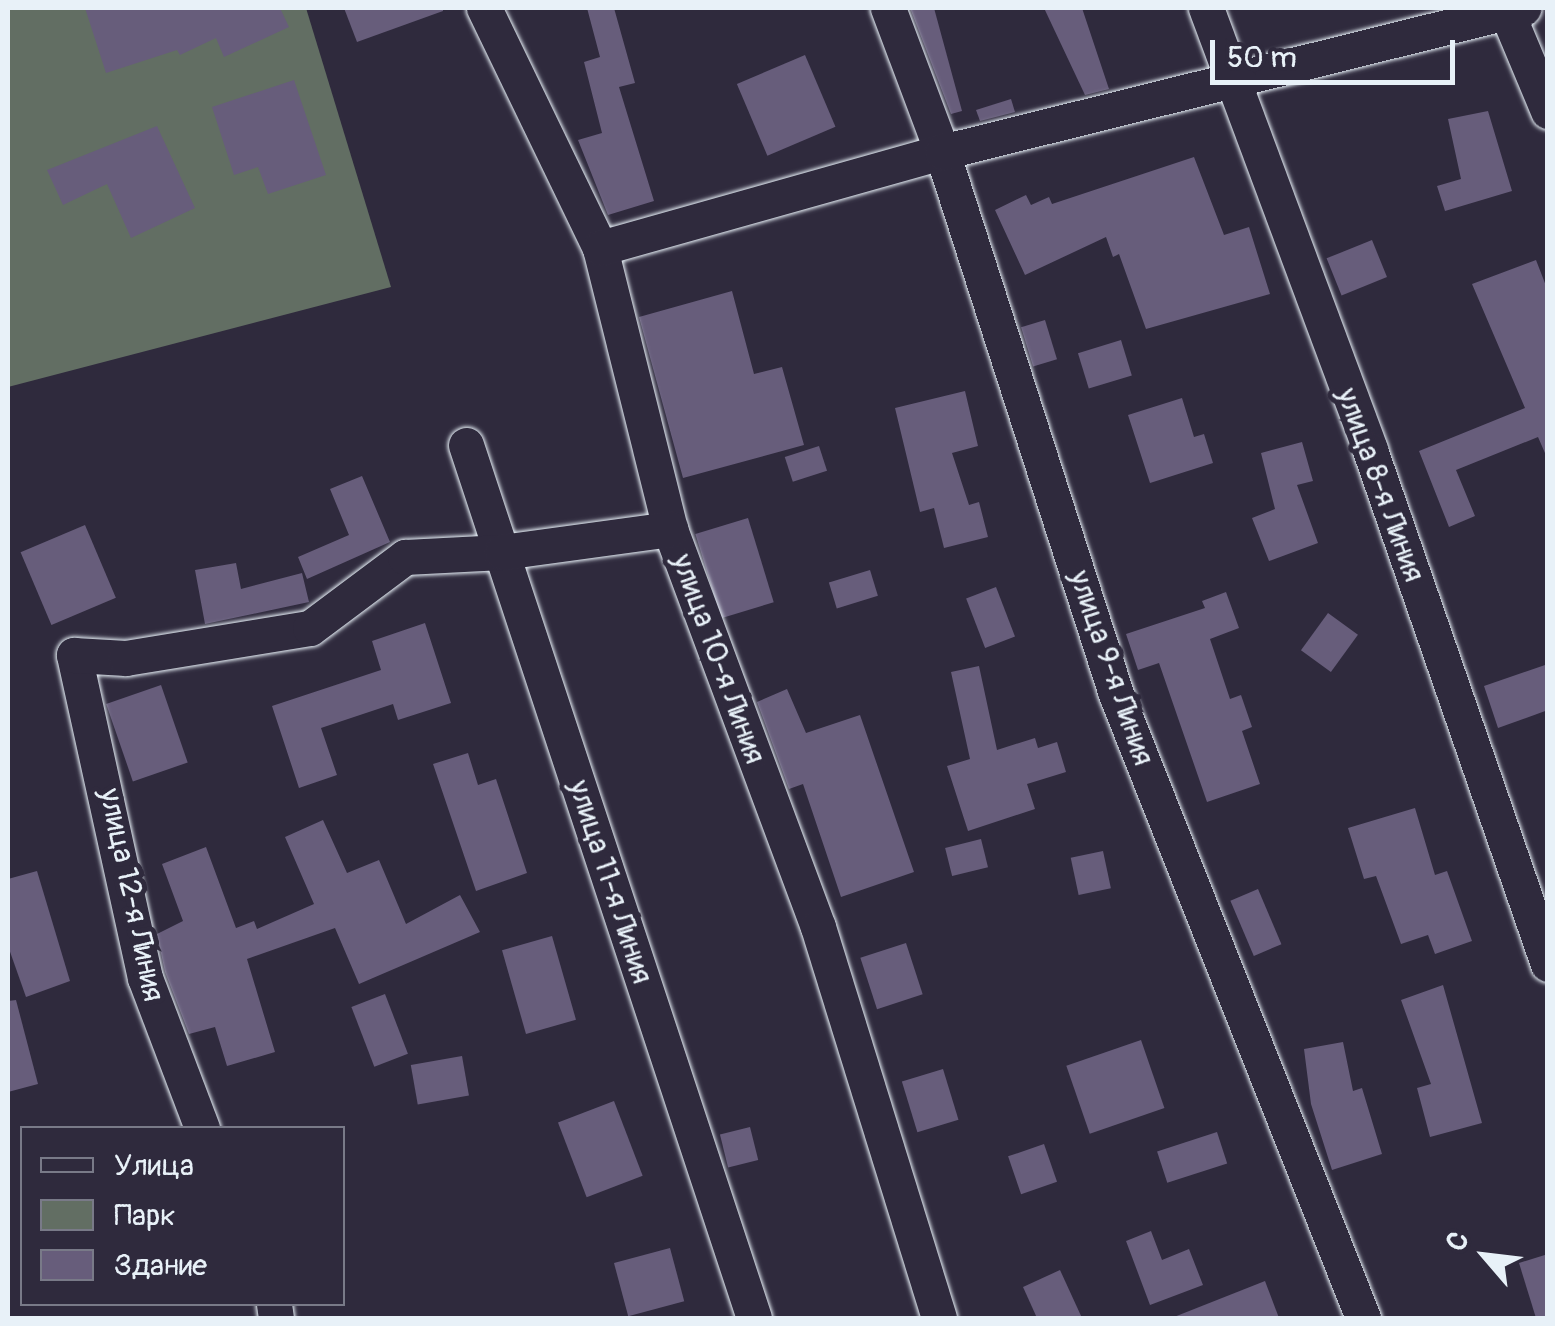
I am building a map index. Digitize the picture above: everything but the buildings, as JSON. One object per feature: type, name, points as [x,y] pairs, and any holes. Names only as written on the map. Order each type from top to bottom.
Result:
[{"type":"street","name":"улица 10-я Линия","points":[[484,8],[600,248],[670,529],[818,926],[939,1318]]},
{"type":"street","name":"улица 9-я Линия","points":[[888,8],[942,152],[1116,694],[1363,1318]]},
{"type":"street","name":"улица 8-я Линия","points":[[1206,8],[1228,80],[1370,450],[1548,964]]},
{"type":"street","points":[[600,248],[942,152],[1512,9],[1548,111]]},
{"type":"street","name":"улица 11-я Линия","points":[[466,445],[754,1318]]},
{"type":"street","points":[[502,552],[670,529]]},
{"type":"street","name":"улица 12-я Линия","points":[[201,1126],[145,978],[74,656],[126,658],[310,628],[405,558],[502,552]]},
{"type":"green space","points":[[8,8],[306,8],[391,287],[8,387]]}]
